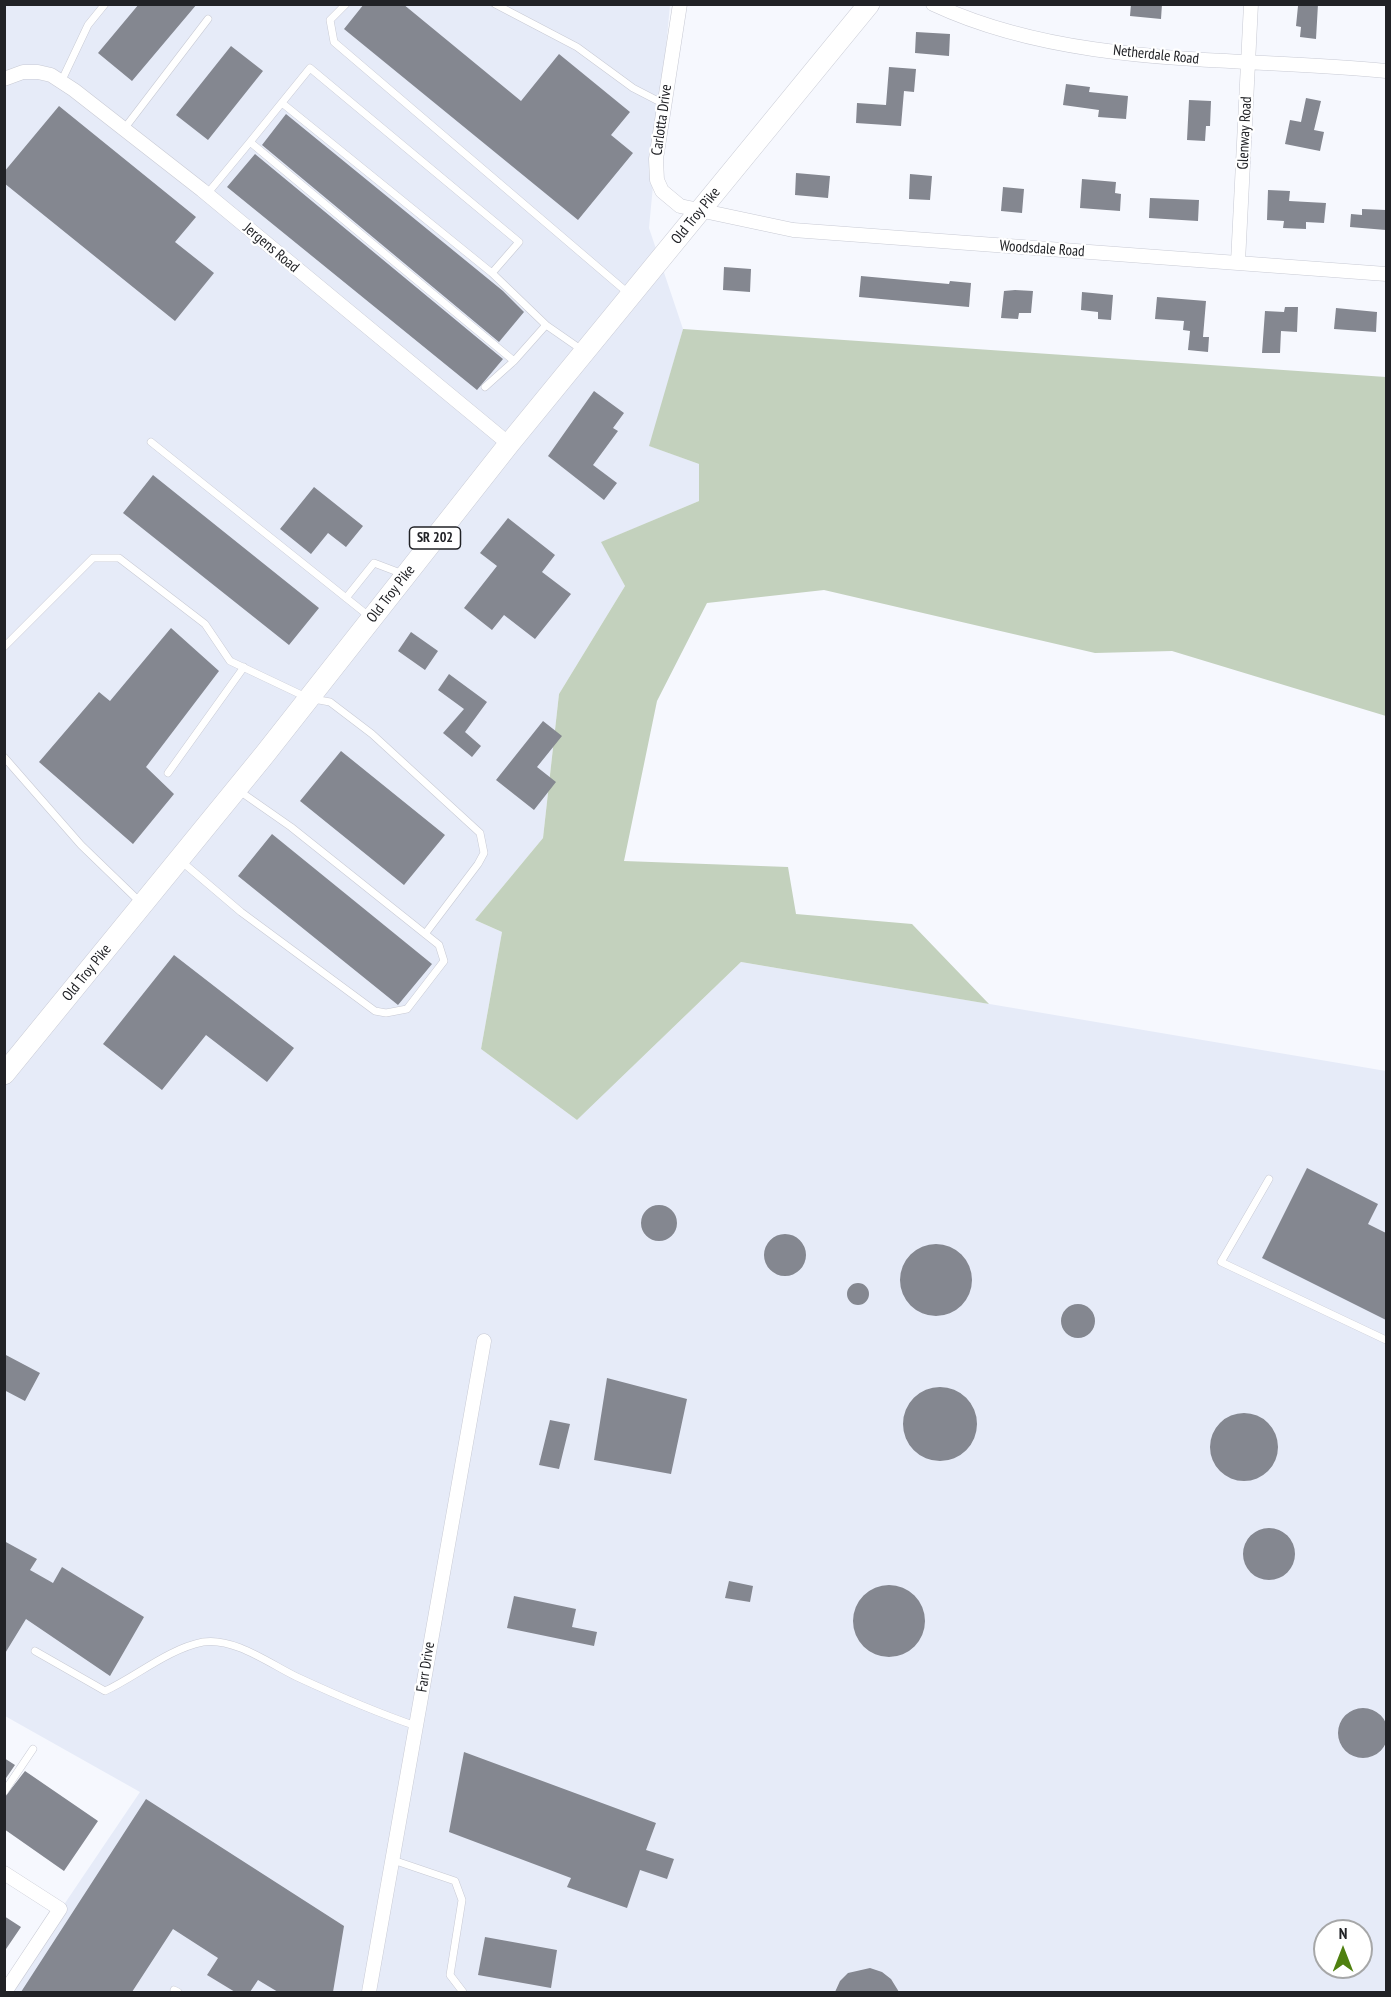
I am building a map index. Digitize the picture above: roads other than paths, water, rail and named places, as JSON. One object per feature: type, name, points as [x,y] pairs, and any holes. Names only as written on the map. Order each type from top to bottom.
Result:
[{"type":"main road","name":"Old Troy Pike","points":[[4,1074],[236,789],[584,351],[869,4]]},
{"type":"street","name":"Carlotta Drive","points":[[680,4],[656,159],[657,180],[670,200],[699,212]]},
{"type":"street","name":"Netherdale Road","points":[[933,4],[986,25],[1101,50],[1386,71]]},
{"type":"street","name":"Glenway Road","points":[[1238,262],[1251,4]]},
{"type":"street","name":"Jergens Road","points":[[4,79],[23,72],[38,72],[61,82],[207,194],[509,444]]},
{"type":"street","name":"Woodsdale Road","points":[[699,212],[733,216],[793,230],[1386,274]]},
{"type":"street","name":"Farr Drive","points":[[369,1992],[484,1341]]},
{"type":"street","points":[[4,1873],[60,1909],[5,1992]]},
{"type":"lane","points":[[61,82],[88,25],[105,4]]},
{"type":"lane","points":[[346,4],[330,20],[334,42],[630,295]]},
{"type":"lane","points":[[495,4],[577,47],[633,88],[664,104]]},
{"type":"lane","points":[[124,129],[208,19]]},
{"type":"lane","points":[[207,194],[310,68],[519,242],[492,273]]},
{"type":"lane","points":[[282,103],[492,273],[546,325],[584,351]]},
{"type":"lane","points":[[250,142],[514,361]]},
{"type":"lane","points":[[485,387],[514,361],[546,325]]},
{"type":"lane","points":[[151,442],[372,618]]},
{"type":"lane","points":[[4,647],[93,558],[119,558],[205,624],[230,661],[308,698],[330,702],[372,734],[480,833],[484,843],[484,853],[425,934]]},
{"type":"lane","points":[[346,598],[374,563],[406,575]]},
{"type":"lane","points":[[168,773],[244,668]]},
{"type":"lane","points":[[4,757],[81,845],[142,905]]},
{"type":"lane","points":[[179,859],[241,912],[375,1011],[386,1013],[407,1009],[444,961],[439,945],[291,827],[236,789]]},
{"type":"lane","points":[[1269,1179],[1221,1262],[1386,1340]]},
{"type":"lane","points":[[35,1651],[105,1691],[133,1679],[165,1657],[200,1643],[214,1641],[236,1647],[298,1677],[416,1726]]},
{"type":"lane","points":[[4,1792],[33,1749]]},
{"type":"lane","points":[[393,1860],[455,1881],[462,1900],[450,1975],[463,1992]]}]
